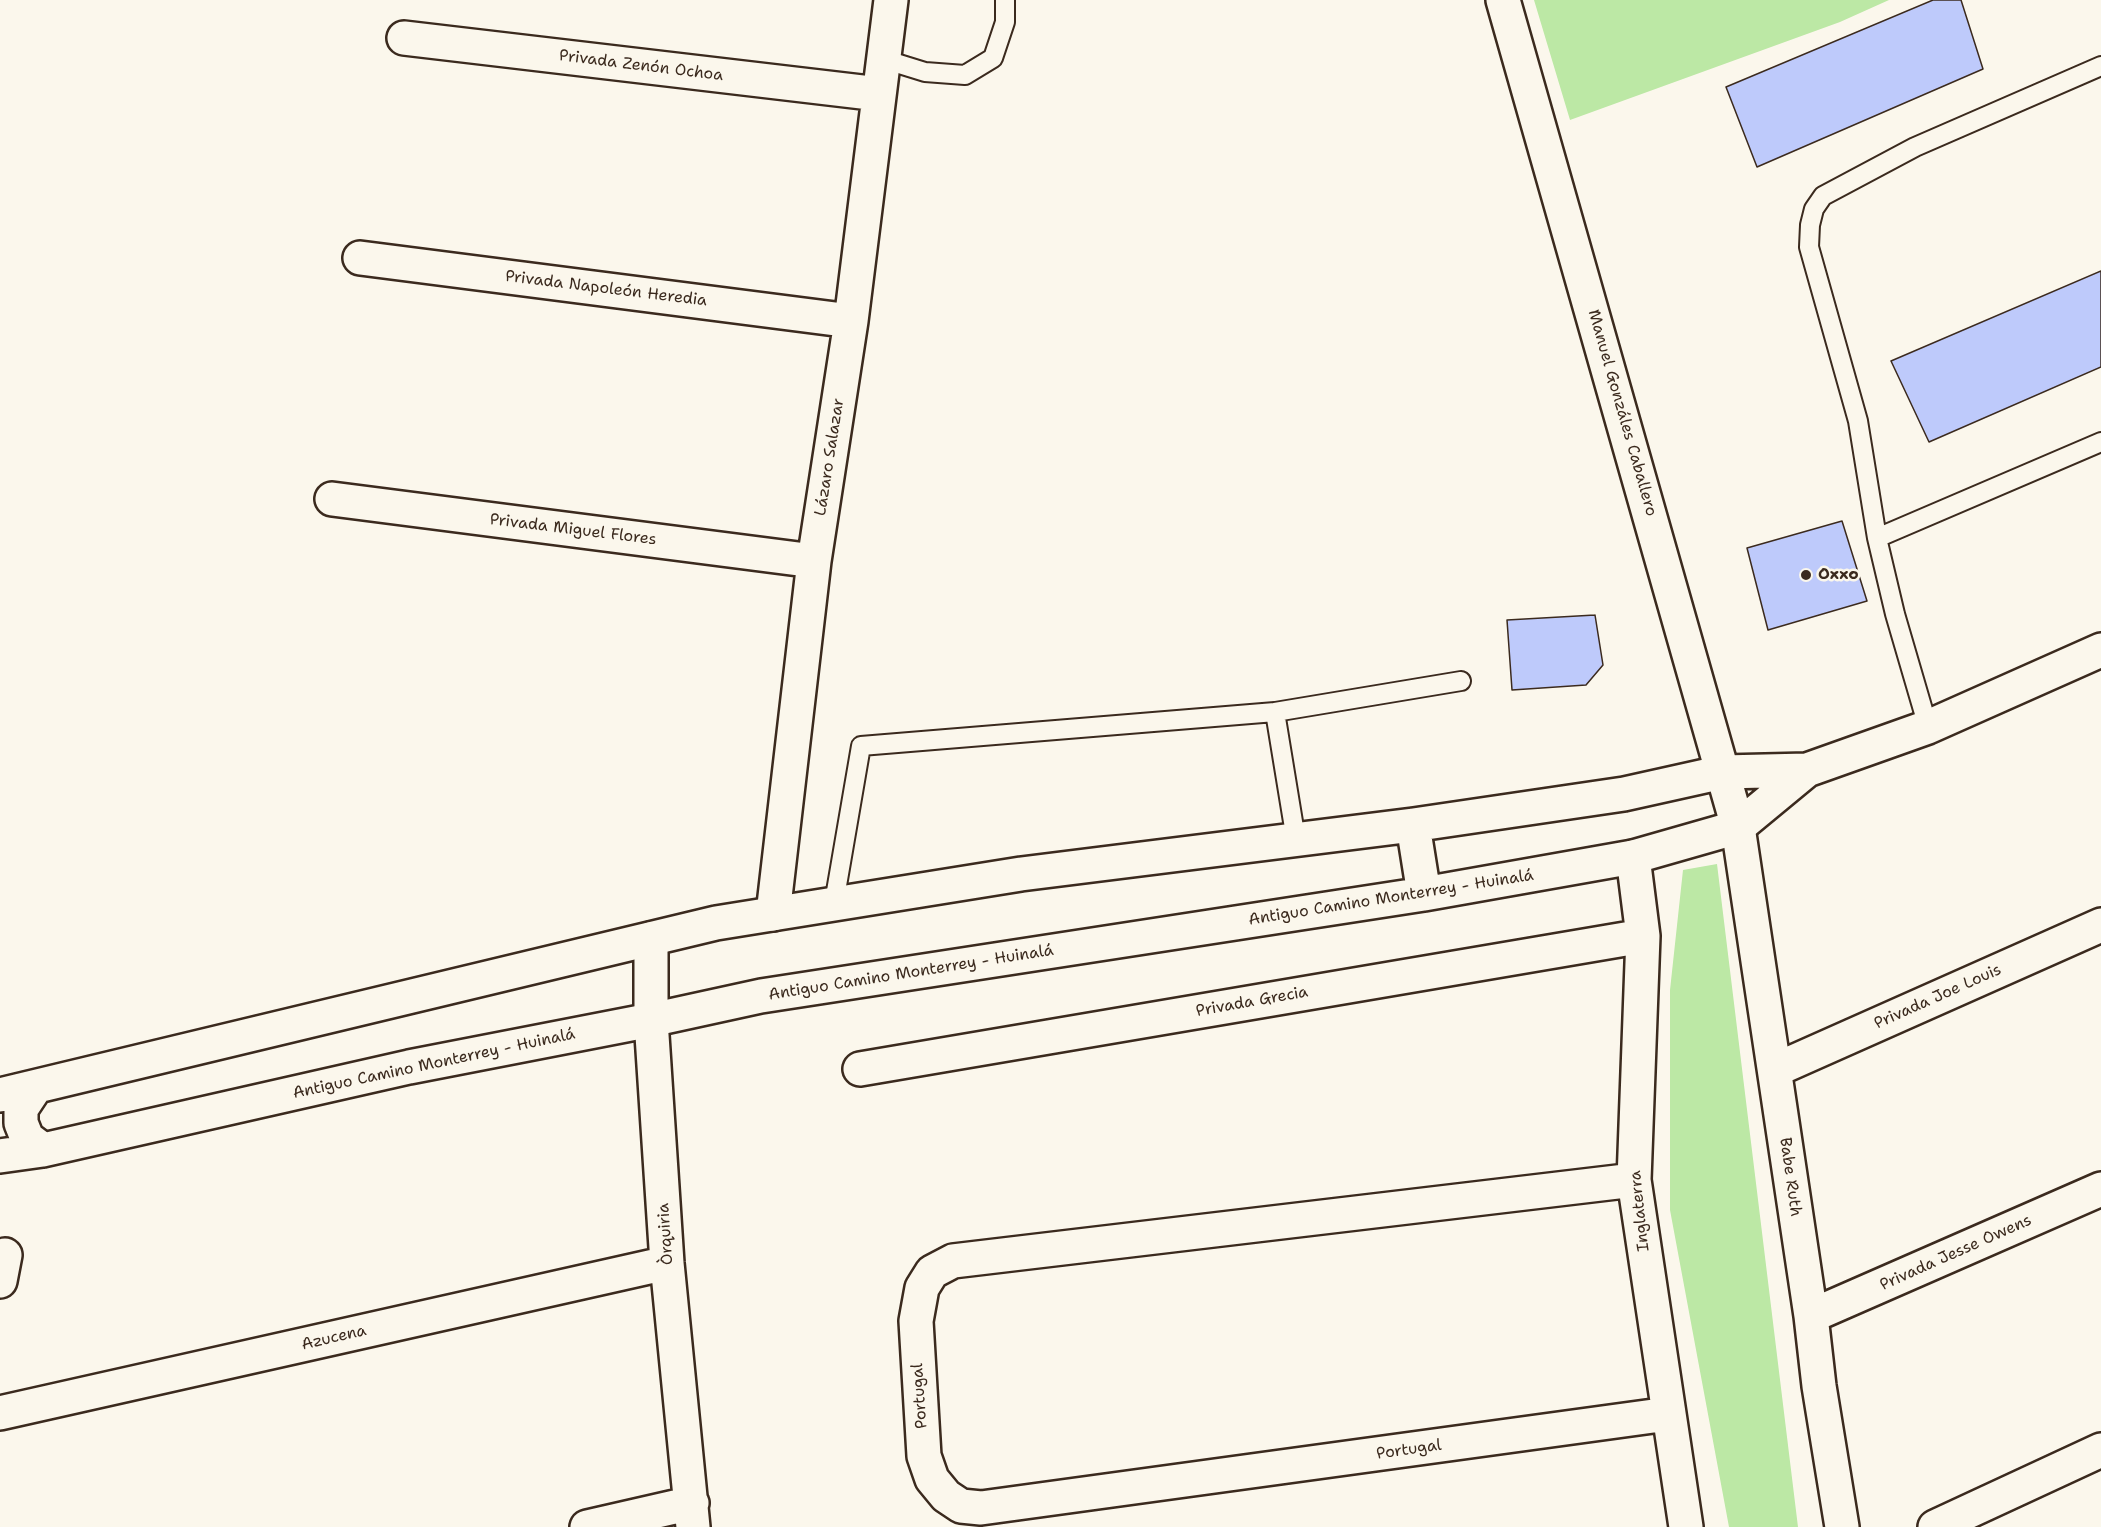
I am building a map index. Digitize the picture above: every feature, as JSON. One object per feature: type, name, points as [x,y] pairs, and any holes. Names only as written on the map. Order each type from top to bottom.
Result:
[{"type":"street","name":"Lázaro Salazar","points":[[772,914],[814,561],[851,321],[891,0]]},
{"type":"street","name":"Manuel Gonzáles Caballero","points":[[1503,0],[1738,827]]},
{"type":"street","name":"Privada Zenón Ochoa","points":[[404,38],[879,94]]},
{"type":"street","name":"Privada Napoleón Heredia","points":[[360,258],[851,321]]},
{"type":"street","name":"Privada Miguel Flores","points":[[332,499],[814,561]]},
{"type":"street","name":"Antiguo Camino Monterrey - Huinalá","points":[[0,1095],[716,923],[1021,874],[1413,825],[1624,794],[1723,772],[1807,770],[1928,727],[2101,650]]},
{"type":"street","name":"Antiguo Camino Monterrey - Huinalá","points":[[0,1156],[43,1149],[409,1066],[651,1020],[761,996],[1424,894],[1632,857],[1738,827],[1807,770]]},
{"type":"street","points":[[1413,825],[1424,894]]},
{"type":"street","name":"Babe Ruth","points":[[1738,827],[1811,1316],[1819,1386],[1842,1527]]},
{"type":"street","name":"Inglaterra","points":[[1632,857],[1643,936],[1634,1180],[1686,1527]]},
{"type":"street","name":"Privada Joe Louis","points":[[1775,1070],[2101,925]]},
{"type":"street","name":"Privada Grecia","points":[[860,1069],[1643,936]]},
{"type":"street","name":"Òrquiria","points":[[651,939],[651,1020],[668,1263],[693,1515]]},
{"type":"street","points":[[35,1088],[21,1109],[21,1123],[27,1138],[43,1149]]},
{"type":"street","name":"Portugal","points":[[1634,1180],[953,1261],[932,1272],[922,1288],[916,1321],[924,1456],[932,1479],[946,1496],[961,1506],[981,1508],[1668,1414]]},
{"type":"street","name":"Privada Jesse Owens","points":[[1811,1316],[2101,1189]]},
{"type":"street","name":"Azucena","points":[[0,1413],[668,1263]]},
{"type":"street","points":[[1935,1527],[2101,1450]]},
{"type":"street","points":[[587,1527],[693,1515]]},
{"type":"lane","points":[[883,59],[925,72],[965,75],[993,57],[1005,22],[1005,0]]},
{"type":"lane","points":[[1928,727],[1895,614],[1876,538],[1858,421],[1809,247],[1810,225],[1814,210],[1824,196],[1915,147],[2101,66]]},
{"type":"lane","points":[[1876,538],[2101,442]]},
{"type":"lane","points":[[834,903],[861,746],[1275,712],[1461,681]]},
{"type":"lane","points":[[1275,712],[1296,840]]},
{"type":"green space","points":[[1534,0],[1889,0],[1840,22],[1570,120]]},
{"type":"green space","points":[[1717,864],[1798,1527],[1729,1527],[1670,1210],[1670,990],[1683,870]]},
{"type":"building","points":[[1933,0],[1961,0],[1983,69],[1757,167],[1726,87]]},
{"type":"building","points":[[2101,271],[2101,367],[1929,442],[1891,361]]},
{"type":"building","name":"Oxxo","points":[[1842,521],[1867,601],[1768,630],[1747,548]]},
{"type":"building","points":[[1595,615],[1603,665],[1586,685],[1512,690],[1507,620]]},
{"type":"place","name":"Oxxo","points":[[1806,575]]}]
